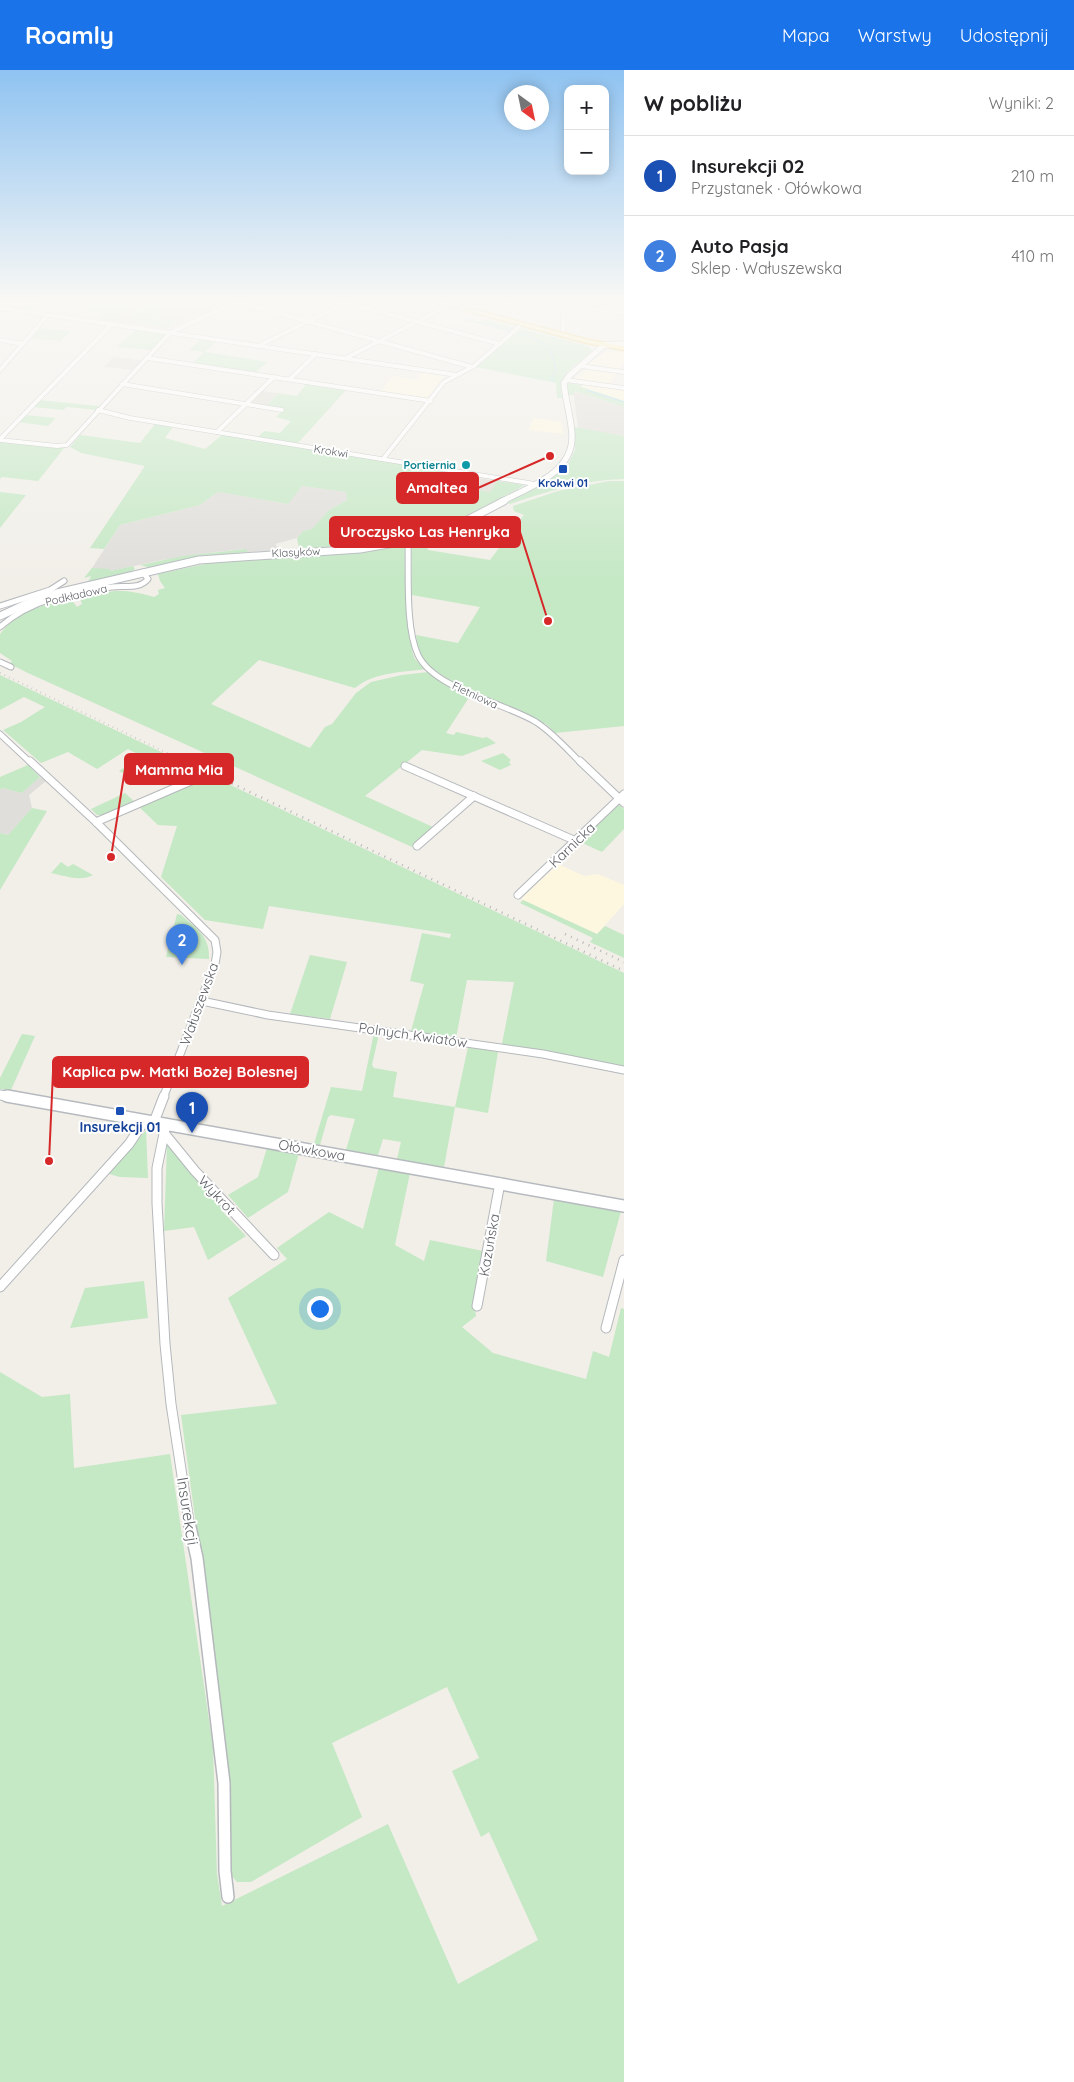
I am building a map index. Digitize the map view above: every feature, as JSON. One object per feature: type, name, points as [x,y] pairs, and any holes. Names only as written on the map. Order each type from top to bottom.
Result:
[{"type":"street","points":[[0,440],[45,393]]},
{"type":"street","points":[[0,440],[68,445],[114,393]]},
{"type":"street","points":[[177,393],[282,410]]},
{"type":"street","points":[[217,432],[258,393]]},
{"type":"street","points":[[377,393],[431,401]]},
{"type":"street","points":[[383,459],[437,393]]},
{"type":"street","name":"Klasyków","points":[[0,616],[27,603],[66,590],[211,558],[360,548],[408,541],[460,525],[535,484],[558,468],[570,452],[572,437],[565,393]]},
{"type":"street","name":"Krokwi","points":[[98,410],[116,415],[535,484]]},
{"type":"street","name":"Fletniowa","points":[[408,541],[413,636],[418,655],[424,664],[450,683],[534,721],[547,730],[621,801]]},
{"type":"street","name":"Podkładowa","points":[[0,627],[17,613],[61,597],[94,589],[142,585],[148,579],[143,572]]},
{"type":"street","points":[[0,606],[50,590],[64,581]]},
{"type":"street","points":[[0,662],[11,667]]},
{"type":"street","name":"Wałuszewska","points":[[0,734],[96,822],[215,940],[218,952],[202,1001],[150,1121],[0,1287]]},
{"type":"street","points":[[405,766],[576,841]]},
{"type":"street","points":[[96,822],[198,778]]},
{"type":"street","name":"Karnicka","points":[[518,895],[621,801],[624,794]]},
{"type":"street","points":[[417,846],[474,796]]},
{"type":"street","name":"Polnych Kwiatów","points":[[202,1001],[268,1015],[534,1053],[624,1070]]},
{"type":"street","name":"Ołówkowa","points":[[0,1095],[150,1121],[165,1129],[500,1183],[624,1206]]},
{"type":"street","name":"Wykrot","points":[[165,1129],[195,1171],[274,1255]]},
{"type":"street","name":"Insurekcji","points":[[165,1129],[157,1168],[157,1203],[165,1344],[171,1404],[189,1524],[197,1558],[224,1784],[225,1871],[228,1897]]},
{"type":"street","name":"Kazuńska","points":[[478,1306],[500,1183]]},
{"type":"street","points":[[606,1328],[624,1260]]},
{"type":"shaded area","points":[[260,393],[278,393],[266,406],[250,402]]},
{"type":"shaded area","points":[[387,393],[431,393],[427,398]]},
{"type":"shaded area","points":[[573,393],[579,393],[624,407],[624,436],[578,428]]},
{"type":"shaded area","points":[[600,393],[624,393],[624,401]]},
{"type":"shaded area","points":[[534,418],[561,422],[563,434],[528,430]]},
{"type":"shaded area","points":[[471,477],[497,481],[490,493],[463,488]]},
{"type":"shaded area","points":[[302,486],[346,492],[347,500],[329,510],[312,530],[303,531],[297,538],[275,544],[281,550],[248,552],[245,549],[216,552],[162,560],[111,571],[92,568],[120,525],[200,505],[218,492],[287,504]]},
{"type":"shaded area","points":[[40,777],[46,781],[29,795],[32,808],[8,835],[0,833],[0,790],[2,788],[22,793]]},
{"type":"shaded area","points":[[558,864],[584,876],[598,874],[624,885],[624,904],[597,934],[521,899]]},
{"type":"green space","points":[[278,393],[297,396],[299,393],[343,393],[297,444],[258,437],[264,431],[280,433],[291,421],[276,417],[284,409],[266,406]]},
{"type":"green space","points":[[557,393],[561,393],[562,398],[557,398]]},
{"type":"green space","points":[[580,393],[599,393],[624,401],[624,407]]},
{"type":"green space","points":[[39,400],[99,406],[96,410],[67,407],[63,410],[33,407]]},
{"type":"green space","points":[[25,415],[56,418],[48,426],[18,422]]},
{"type":"green space","points":[[155,424],[173,427],[165,438],[205,449],[223,434],[472,476],[464,488],[490,492],[497,481],[525,485],[447,526],[429,533],[393,542],[299,549],[297,538],[303,531],[312,529],[329,510],[347,500],[346,492],[302,486],[288,504],[218,492],[200,505],[120,525],[104,549],[90,548],[145,466],[81,453],[70,447],[80,435],[140,443]]},
{"type":"green space","points":[[575,427],[624,436],[624,479],[580,484],[510,504],[507,503],[565,470],[575,450]]},
{"type":"green space","points":[[0,441],[65,447],[38,481],[2,477],[0,479]]},
{"type":"green space","points":[[609,481],[624,481],[624,726],[555,733],[546,724],[458,685],[428,665],[419,653],[416,635],[458,643],[480,607],[412,595],[411,542],[425,540],[428,550],[490,560],[524,515],[514,511],[513,506],[558,491]]},
{"type":"green space","points":[[0,492],[26,495],[0,528]]},
{"type":"green space","points":[[406,545],[407,604],[412,648],[415,659],[427,669],[380,676],[355,688],[259,660],[211,704],[310,748],[325,727],[332,724],[356,693],[371,682],[402,675],[429,672],[470,696],[446,733],[454,735],[456,732],[483,738],[487,737],[496,743],[462,756],[422,750],[365,796],[435,828],[412,847],[28,673],[10,664],[12,661],[0,653],[0,634],[23,614],[41,606],[70,598],[77,607],[82,604],[80,598],[101,593],[125,591],[154,597],[159,594],[158,590],[165,588],[158,574],[219,561],[320,555]]},
{"type":"green space","points":[[246,549],[248,552],[207,556],[150,568],[140,565],[183,556]]},
{"type":"green space","points":[[133,566],[135,569],[130,573],[88,582],[91,576],[84,578],[92,568],[109,569],[111,571]]},
{"type":"green space","points":[[0,675],[624,973],[624,1066],[502,1044],[514,982],[467,980],[456,1038],[411,1031],[424,984],[410,981],[422,933],[450,938],[451,934],[269,906],[263,929],[205,920],[161,877],[177,826],[158,825],[138,806],[194,782],[156,763],[133,778],[119,771],[141,756],[128,749],[97,769],[68,752],[41,763],[3,730],[21,722],[45,707],[24,697],[0,710]]},
{"type":"green space","points":[[503,753],[511,760],[509,762],[511,765],[500,770],[481,761]]},
{"type":"green space","points":[[28,765],[40,777],[22,793],[2,788],[0,790],[0,777]]},
{"type":"green space","points":[[125,793],[135,802],[103,815],[97,815],[91,809]]},
{"type":"green space","points":[[618,804],[624,809],[624,829],[602,852],[580,842]]},
{"type":"green space","points":[[32,808],[47,811],[0,890],[0,833],[8,835]]},
{"type":"green space","points":[[61,862],[68,867],[73,864],[93,875],[78,878],[51,873]]},
{"type":"green space","points":[[523,900],[597,934],[605,926],[624,935],[624,958],[590,942],[593,938],[520,903]]},
{"type":"green space","points":[[177,914],[181,915],[197,929],[205,939],[209,951],[209,959],[166,957]]},
{"type":"green space","points":[[310,955],[347,962],[330,1019],[290,1014]]},
{"type":"green space","points":[[374,1033],[379,1034],[372,1065],[374,1068],[397,1072],[393,1097],[455,1107],[444,1167],[397,1159],[401,1142],[383,1139],[378,1155],[346,1150],[355,1119],[331,1115],[328,1117],[320,1145],[314,1144],[331,1087],[362,1091]]},
{"type":"green space","points":[[22,1034],[35,1036],[11,1090],[0,1089],[0,1078]]},
{"type":"green space","points":[[468,1047],[498,1052],[488,1113],[455,1107]]},
{"type":"green space","points":[[146,1130],[148,1178],[120,1177],[109,1174]]},
{"type":"green space","points":[[167,1144],[227,1207],[221,1210],[246,1236],[208,1260],[194,1227],[164,1231]]},
{"type":"green space","points":[[267,1148],[299,1153],[288,1192],[248,1218],[228,1195],[258,1177]]},
{"type":"green space","points":[[379,1167],[410,1173],[395,1245],[424,1261],[430,1240],[483,1251],[474,1303],[476,1316],[462,1327],[493,1353],[586,1379],[593,1351],[609,1357],[621,1308],[624,1309],[624,2082],[0,2082],[0,1372],[42,1397],[70,1394],[74,1468],[170,1454],[213,1747],[217,1874],[222,1906],[388,1824],[458,1984],[538,1940],[489,1832],[481,1837],[452,1771],[479,1758],[447,1687],[332,1743],[362,1817],[251,1882],[237,1882],[230,1874],[227,1752],[181,1415],[277,1404],[228,1298],[287,1259],[277,1248],[329,1212],[363,1229]]},
{"type":"green space","points":[[554,1199],[621,1211],[603,1277],[546,1261]]},
{"type":"green space","points":[[144,1281],[148,1318],[70,1328],[85,1288]]},
{"type":"waterway","points":[[595,393],[624,402]]},
{"type":"railway","points":[[0,673],[188,763]]},
{"type":"railway","points":[[185,761],[624,971]]},
{"type":"railway","points":[[565,934],[624,962]]},
{"type":"place","name":"Amaltea","points":[[550,456]]},
{"type":"place","name":"Portiernia","points":[[466,465]]},
{"type":"place","name":"Krokwi 01","points":[[563,469]]},
{"type":"place","name":"Uroczysko Las Henryka","points":[[548,621]]},
{"type":"place","name":"Mamma Mia","points":[[111,857]]},
{"type":"place","name":"Auto Pasja","points":[[182,965]]},
{"type":"place","name":"Insurekcji 01","points":[[120,1111]]},
{"type":"place","name":"Insurekcji 02","points":[[192,1133]]},
{"type":"place","name":"Kaplica pw. Matki Bożej Bolesnej","points":[[49,1161]]}]
